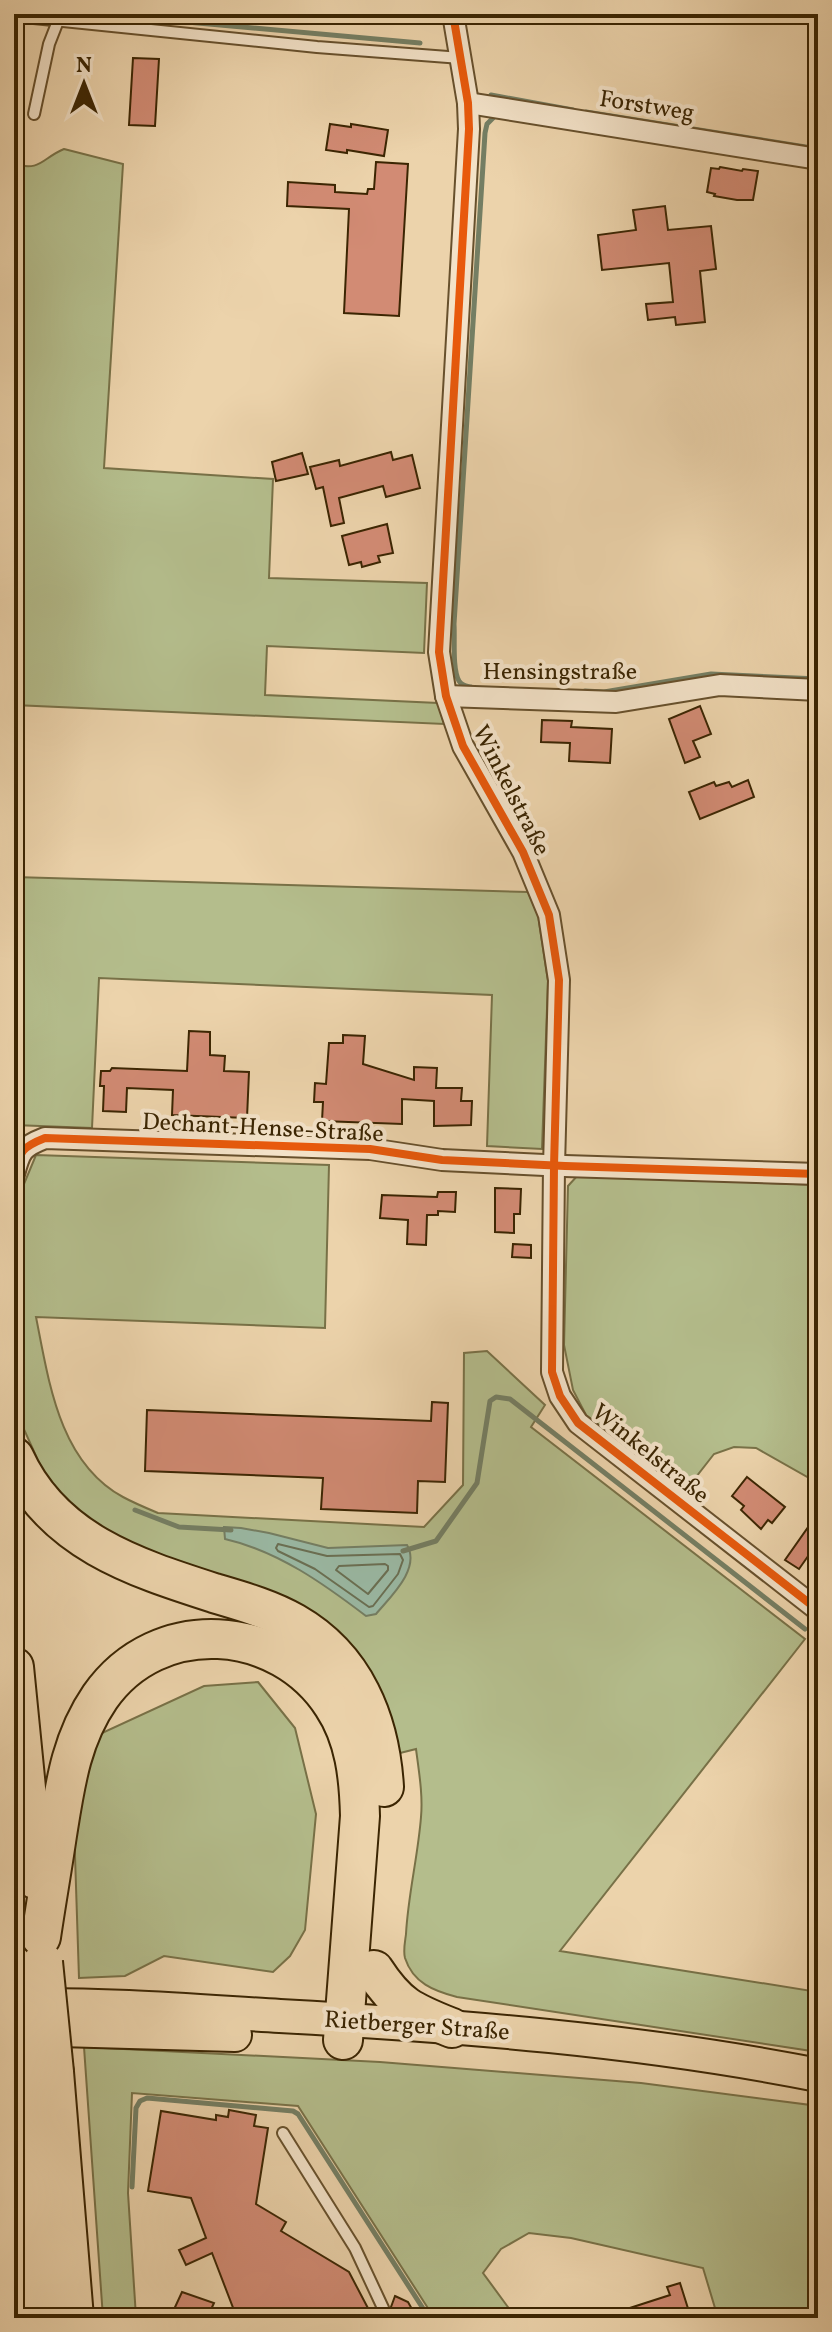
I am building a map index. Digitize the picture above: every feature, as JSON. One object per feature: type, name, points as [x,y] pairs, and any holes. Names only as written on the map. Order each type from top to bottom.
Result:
[{"type":"highway","points":[[14,1457],[46,1505],[85,1540],[133,1565],[255,1606],[296,1624],[322,1643],[355,1681],[374,1724],[383,1768],[374,1970],[357,2030]]},
{"type":"highway","points":[[57,2308],[38,2073],[42,1950],[67,1773],[75,1744],[87,1716],[103,1693],[121,1673],[142,1658],[190,1640],[218,1638],[247,1642],[274,1651],[298,1666],[319,1685],[346,1727],[359,1786],[357,2030]]},
{"type":"highway","points":[[14,1667],[42,1950]]},
{"type":"highway","points":[[374,1970],[396,2000],[411,2011],[452,2028]]},
{"type":"highway","points":[[14,1988],[38,2073]]},
{"type":"main road","name":"Rietberger Straße","points":[[14,2005],[147,2009],[357,2030],[818,2090]]},
{"type":"main road","name":"Rietberger Straße","points":[[14,2029],[452,2028],[653,2047],[818,2075]]},
{"type":"street","name":"Winkelstraße","points":[[453,14],[468,103],[469,145],[439,652],[446,696],[463,746],[523,852],[549,915],[559,980],[552,1372],[560,1396],[578,1423],[818,1610]]},
{"type":"street","name":"Forstweg","points":[[468,103],[818,159]]},
{"type":"street","name":"Hensingstraße","points":[[446,696],[616,702],[720,685],[818,690]]},
{"type":"street","name":"Dechant-Hense-Straße","points":[[14,1174],[19,1154],[27,1145],[45,1138],[370,1149],[442,1160],[554,1166],[818,1174]]},
{"type":"lane","points":[[14,16],[317,47],[461,58]]},
{"type":"lane","points":[[34,114],[49,44],[58,21]]},
{"type":"lane","points":[[283,2133],[355,2248],[383,2308],[378,2318]]},
{"type":"shaded area","points":[[64,149],[123,164],[104,468],[273,479],[269,578],[427,583],[424,653],[267,646],[265,695],[438,703],[444,724],[14,705],[14,164],[36,165]]},
{"type":"shaded area","points":[[14,877],[528,892],[538,915],[548,981],[542,1149],[487,1146],[492,995],[99,978],[92,1128],[14,1125]]},
{"type":"shaded area","points":[[36,1155],[329,1165],[325,1328],[36,1317],[52,1393],[71,1442],[101,1482],[123,1497],[158,1513],[424,1527],[463,1485],[464,1353],[487,1351],[545,1405],[531,1427],[805,1639],[560,1951],[818,1992],[818,2052],[457,1997],[433,1989],[413,1974],[404,1949],[421,1817],[416,1749],[396,1754],[380,1694],[144,1550],[114,1535],[76,1510],[45,1476],[22,1425],[14,1393],[14,1208]]},
{"type":"shaded area","points":[[578,1175],[818,1185],[818,1483],[756,1448],[734,1447],[714,1454],[685,1491],[586,1415],[573,1390],[564,1345],[568,1186]]},
{"type":"shaded area","points":[[258,1682],[295,1728],[316,1814],[305,1930],[290,1956],[273,1972],[164,1956],[125,1976],[79,1978],[74,1825],[89,1755],[102,1733],[204,1686]]},
{"type":"shaded area","points":[[84,2047],[380,2062],[641,2083],[818,2106],[818,2318],[718,2318],[703,2268],[571,2238],[529,2233],[501,2249],[483,2273],[516,2318],[432,2318],[298,2106],[132,2093],[128,2193],[136,2317],[103,2318]]},
{"type":"water","points":[[224,1527],[269,1533],[328,1548],[407,1545],[410,1564],[402,1582],[389,1599],[376,1614],[366,1616],[282,1560],[225,1539]]},
{"type":"building","points":[[133,58],[159,59],[155,126],[129,125]]},
{"type":"building","points":[[330,124],[388,130],[384,156],[326,150]]},
{"type":"building","points":[[376,162],[408,164],[399,316],[344,313],[349,209],[287,206],[288,182],[335,185],[335,192],[367,194],[368,189],[374,189]]},
{"type":"building","points":[[711,168],[758,171],[753,200],[714,196],[707,192]]},
{"type":"building","points":[[665,206],[668,230],[711,226],[716,269],[700,271],[705,322],[676,325],[675,317],[648,320],[646,304],[673,302],[669,263],[602,270],[598,235],[636,230],[633,210]]},
{"type":"building","points":[[391,452],[393,460],[412,455],[420,488],[386,497],[383,486],[339,498],[344,523],[331,526],[323,487],[316,489],[310,467],[339,460],[340,466]]},
{"type":"building","points":[[302,453],[308,474],[276,481],[272,462]]},
{"type":"building","points":[[387,524],[393,553],[378,556],[380,562],[362,567],[361,562],[349,565],[342,536]]},
{"type":"building","points":[[700,706],[711,734],[693,741],[700,757],[685,763],[669,719]]},
{"type":"building","points":[[542,720],[572,721],[571,727],[612,729],[610,763],[569,761],[570,743],[541,742]]},
{"type":"building","points":[[748,780],[754,797],[700,819],[689,792],[714,782],[716,786],[729,782],[732,787]]},
{"type":"building","points":[[189,1031],[210,1032],[210,1055],[225,1056],[224,1071],[249,1072],[247,1118],[172,1115],[173,1090],[127,1088],[126,1112],[103,1111],[101,1071],[112,1068],[187,1071]]},
{"type":"building","points":[[343,1035],[365,1036],[363,1064],[414,1080],[414,1067],[437,1068],[436,1088],[462,1088],[461,1101],[472,1101],[471,1125],[434,1126],[434,1101],[402,1099],[402,1124],[322,1121],[323,1102],[314,1102],[315,1083],[326,1084],[329,1043],[343,1043]]},
{"type":"building","points":[[495,1188],[521,1189],[520,1214],[514,1214],[514,1233],[495,1232]]},
{"type":"building","points":[[438,1192],[456,1192],[455,1212],[438,1211],[438,1215],[427,1215],[426,1245],[407,1244],[408,1220],[380,1218],[382,1195],[437,1197]]},
{"type":"building","points":[[513,1244],[531,1245],[531,1258],[512,1257]]},
{"type":"building","points":[[432,1402],[448,1403],[445,1482],[418,1481],[417,1513],[321,1509],[323,1478],[145,1471],[147,1410],[431,1421]]},
{"type":"building","points":[[747,1477],[785,1507],[772,1523],[768,1520],[761,1529],[741,1510],[744,1506],[732,1496]]},
{"type":"building","points":[[818,1513],[818,1542],[799,1569],[785,1560]]},
{"type":"building","points":[[229,2110],[256,2115],[254,2126],[268,2128],[256,2204],[286,2222],[281,2231],[349,2272],[371,2314],[370,2318],[237,2318],[212,2253],[186,2265],[179,2250],[206,2238],[191,2198],[148,2191],[161,2111],[216,2120],[216,2115],[228,2117]]},
{"type":"building","points":[[680,2283],[691,2318],[608,2318],[608,2315],[670,2295],[667,2287]]},
{"type":"building","points":[[182,2292],[214,2303],[207,2318],[170,2318]]},
{"type":"building","points":[[395,2296],[408,2302],[417,2318],[387,2318]]},
{"type":"waterway","points":[[98,14],[420,43]]},
{"type":"waterway","points":[[491,95],[573,110]]},
{"type":"waterway","points":[[586,112],[818,149]]},
{"type":"waterway","points":[[471,687],[461,684],[457,676],[454,624],[485,133],[487,124],[494,117]]},
{"type":"waterway","points":[[585,691],[604,692],[711,674],[818,679]]},
{"type":"waterway","points":[[403,1551],[436,1541],[477,1483],[490,1401],[496,1397],[510,1399],[805,1629]]},
{"type":"waterway","points":[[135,1510],[179,1527],[231,1530]]},
{"type":"waterway","points":[[132,2187],[136,2108],[140,2101],[147,2098],[293,2111],[298,2114],[424,2310],[426,2318]]},
{"type":"cycle path","points":[[453,14],[468,103],[469,129],[439,652],[446,696],[463,746],[523,852],[549,915],[559,980],[552,1372],[560,1396],[578,1423],[818,1610]]},
{"type":"cycle path","points":[[14,1174],[23,1151],[45,1138],[370,1149],[442,1160],[818,1174]]}]
